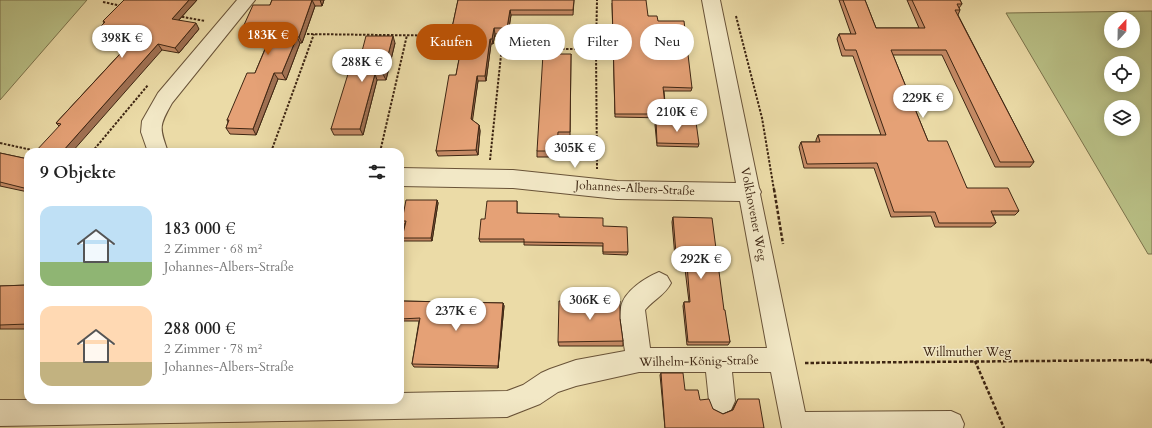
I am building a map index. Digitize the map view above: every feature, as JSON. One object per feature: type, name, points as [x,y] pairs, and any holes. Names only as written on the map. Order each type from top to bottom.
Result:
[{"type":"street","points":[[157,148],[151,132],[152,121],[164,98],[246,0]]},
{"type":"street","name":"Volkhovener Weg","points":[[711,0],[750,192],[798,359],[795,426]]},
{"type":"street","name":"Johannes-Albers-Straße","points":[[404,177],[488,178],[597,188],[750,192]]},
{"type":"street","points":[[640,360],[633,321],[633,307],[642,296],[659,283]]},
{"type":"street","name":"Wilhelm-König-Straße","points":[[0,413],[507,404],[531,395],[550,382],[576,373],[640,360],[798,359]]},
{"type":"street","points":[[718,360],[722,401]]},
{"type":"street","points":[[795,426],[951,424]]},
{"type":"path","points":[[596,0],[596,24]]},
{"type":"path","points":[[103,2],[126,7]]},
{"type":"path","points":[[735,13],[762,118],[784,248]]},
{"type":"path","points":[[172,15],[222,29],[274,34]]},
{"type":"path","points":[[298,34],[416,35]]},
{"type":"path","points":[[273,148],[314,34]]},
{"type":"path","points":[[381,148],[407,35]]},
{"type":"path","points":[[489,36],[495,36]]},
{"type":"path","points":[[488,178],[501,60]]},
{"type":"path","points":[[596,60],[597,188]]},
{"type":"path","points":[[95,148],[153,80]]},
{"type":"path","points":[[0,143],[24,148]]},
{"type":"path","points":[[798,359],[808,370]]},
{"type":"path","name":"Willmuther Weg","points":[[798,359],[975,361],[1151,360]]},
{"type":"path","points":[[1151,360],[1152,364]]},
{"type":"path","points":[[975,361],[1004,428]]},
{"type":"green space","points":[[0,0],[87,0],[0,100]]},
{"type":"green space","points":[[1152,11],[1152,254],[1148,254],[1006,13]]},
{"type":"building","points":[[124,0],[189,0],[172,19],[196,23],[175,48],[158,44],[66,148],[39,148],[61,124],[56,123],[133,40],[95,32],[105,22],[103,21]]},
{"type":"building","points":[[272,0],[312,0],[299,37],[297,37],[282,73],[274,73],[253,129],[226,128],[229,120],[227,120],[247,73],[255,73],[275,26],[244,25],[253,5],[270,5]]},
{"type":"building","points":[[458,0],[574,0],[573,10],[510,10],[508,24],[495,24],[492,39],[490,39],[485,76],[477,76],[471,119],[479,125],[476,150],[436,151],[449,75],[456,75],[459,60],[487,60],[487,24],[453,24]]},
{"type":"building","points":[[612,0],[646,0],[648,16],[657,16],[658,21],[684,21],[684,24],[640,24],[640,60],[689,60],[692,88],[663,87],[666,114],[615,114],[614,60],[632,60],[632,24],[613,24]]},
{"type":"building","points":[[843,0],[865,0],[876,28],[925,28],[912,0],[960,0],[962,4],[957,4],[960,10],[955,10],[1034,162],[1000,162],[946,50],[891,50],[928,141],[947,141],[967,188],[1008,188],[1019,211],[991,211],[996,223],[939,223],[935,212],[894,212],[877,163],[807,164],[801,142],[820,142],[818,135],[886,135],[856,50],[845,50],[839,34],[856,34]]},
{"type":"building","points":[[366,36],[393,36],[383,74],[375,74],[360,129],[331,129],[348,74],[356,74]]},
{"type":"building","points":[[565,54],[571,54],[570,132],[558,132],[557,151],[537,151],[543,60],[565,60]]},
{"type":"building","points":[[656,121],[696,122],[699,144],[657,143]]},
{"type":"building","points":[[0,153],[24,158],[24,188],[0,182]]},
{"type":"building","points":[[406,200],[437,200],[431,238],[404,238],[406,221],[404,221]]},
{"type":"building","points":[[487,201],[517,201],[517,213],[559,214],[559,217],[603,218],[603,226],[627,227],[628,252],[603,252],[603,243],[524,242],[524,239],[479,239],[481,219],[485,219]]},
{"type":"building","points":[[673,217],[712,218],[724,310],[730,342],[688,342],[684,302],[690,302],[687,265],[677,265]]},
{"type":"building","points":[[24,285],[24,324],[0,325],[0,286]]},
{"type":"building","points":[[404,301],[503,303],[498,366],[412,364],[420,318],[404,319]]},
{"type":"building","points":[[559,301],[620,301],[620,319],[623,341],[558,342]]},
{"type":"building","points":[[661,373],[683,373],[685,390],[698,390],[700,400],[709,399],[713,409],[723,414],[733,410],[738,399],[759,399],[764,428],[665,428]]}]
